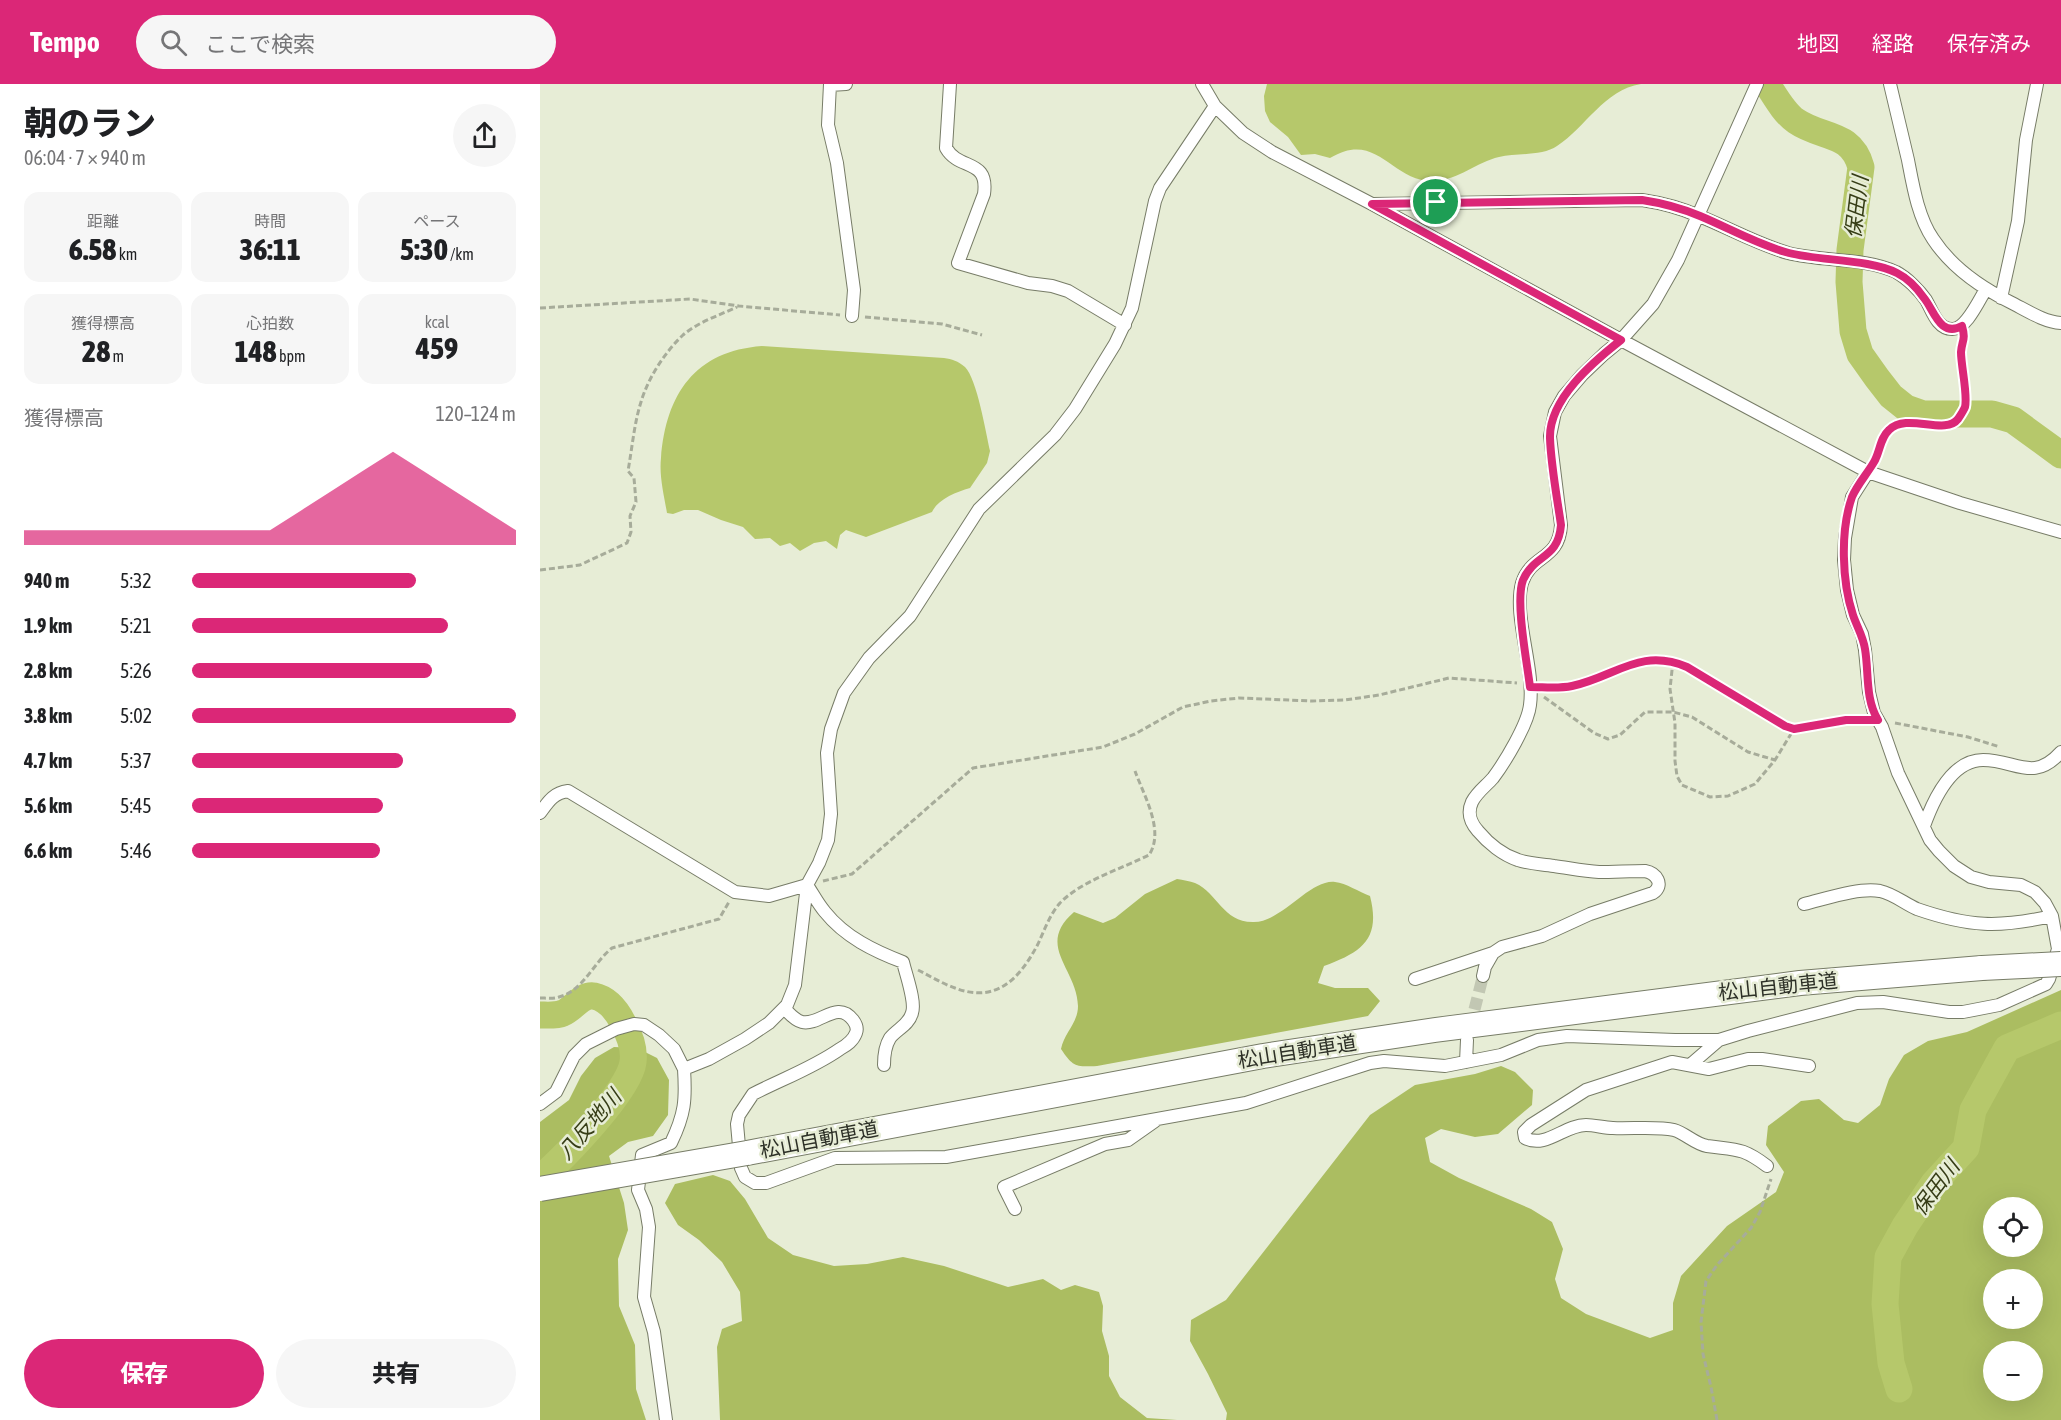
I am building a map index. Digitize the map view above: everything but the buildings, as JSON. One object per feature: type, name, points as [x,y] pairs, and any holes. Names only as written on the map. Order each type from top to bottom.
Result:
[{"type":"highway","name":"松山自動車道","points":[[540,1189],[747,1153],[1263,1056],[1435,1029],[1800,983],[2061,964]]},
{"type":"street","points":[[846,84],[830,85],[828,125],[837,163],[854,290],[852,316]]},
{"type":"street","points":[[950,84],[946,148],[950,156],[975,167],[983,174],[985,184],[984,194],[958,263],[1028,283],[1068,291],[1125,325]]},
{"type":"street","points":[[1203,84],[1215,106],[1243,134],[1272,152],[1868,472],[1960,503],[2061,532]]},
{"type":"street","points":[[1415,979],[1493,953],[1502,947],[1542,936],[1590,914],[1653,893],[1660,885],[1651,872],[1598,872],[1520,860],[1506,855],[1472,824],[1469,815],[1471,803],[1495,774],[1526,721],[1530,706],[1521,592],[1523,581],[1530,570],[1537,561],[1550,552],[1560,536],[1561,525],[1550,436],[1555,412],[1564,396],[1582,375],[1621,340],[1653,304],[1665,285],[1757,84]]},
{"type":"street","points":[[1890,84],[1914,189],[1931,237],[1964,274],[1986,289],[2055,323],[2061,323]]},
{"type":"street","points":[[2001,297],[2018,221],[2026,140],[2037,84]]},
{"type":"street","points":[[684,1069],[709,1059],[745,1039],[769,1023],[784,1008],[795,985],[807,885],[828,840],[831,814],[827,753],[831,729],[844,693],[869,658],[910,616],[979,509],[1055,435],[1075,409],[1125,325],[1136,294],[1151,217],[1160,188],[1215,106]]},
{"type":"street","points":[[1372,204],[1642,200],[1668,205],[1698,215],[1788,253],[1855,262],[1897,273],[1912,284],[1944,327],[1952,329],[1962,326],[1986,289]]},
{"type":"street","points":[[784,1008],[793,1018],[802,1022],[809,1022],[837,1011],[846,1014],[853,1019],[857,1027],[856,1035],[826,1059],[753,1094],[744,1104],[737,1124],[741,1168],[745,1177],[755,1182],[766,1183],[777,1180],[834,1158],[946,1157],[1246,1103],[1370,1063],[1384,1061],[1445,1066],[1501,1055],[1538,1040],[1567,1036],[1719,1040],[1857,1003],[1883,1002],[1949,1012],[1999,1005],[2046,984],[2058,949],[2052,916],[2045,903],[2035,892],[2021,885],[1989,882],[1971,877],[1954,866],[1930,840],[1898,773],[1874,713],[1862,634],[1853,615],[1847,590],[1844,560],[1852,497],[1868,472]]},
{"type":"street","points":[[1924,826],[1941,790],[1954,772],[1967,764],[1981,760],[2039,768],[2048,765],[2061,752]]},
{"type":"street","points":[[540,813],[552,797],[559,792],[568,791],[735,892],[769,896],[807,885]]},
{"type":"street","points":[[807,885],[825,912],[839,927],[875,951],[903,962],[912,1013],[908,1022],[891,1038],[884,1065]]},
{"type":"street","points":[[1804,904],[1868,890],[1881,891],[1910,906],[1964,923],[1990,925],[2024,923],[2052,916]]},
{"type":"street","points":[[1483,976],[1493,953]]},
{"type":"street","points":[[540,1104],[556,1092],[574,1056],[586,1044],[615,1029],[634,1023],[644,1025],[659,1035],[674,1049],[684,1069],[686,1097],[682,1122],[671,1143],[642,1155],[638,1190],[646,1209],[648,1227],[644,1297],[656,1342],[666,1420]]},
{"type":"street","points":[[1466,1062],[1467,1040]]},
{"type":"street","points":[[1690,1065],[1719,1040]]},
{"type":"street","points":[[1767,1166],[1754,1156],[1737,1149],[1706,1146],[1673,1130],[1585,1125],[1540,1141],[1525,1138],[1524,1132],[1531,1125],[1586,1090],[1672,1062],[1709,1069],[1748,1059],[1809,1066]]},
{"type":"street","points":[[1015,1209],[1004,1187],[1105,1144],[1128,1140],[1158,1118]]},
{"type":"path","points":[[540,308],[690,299],[739,306],[942,324],[982,335]]},
{"type":"path","points":[[540,570],[580,565],[627,543],[631,532],[630,516],[636,502],[634,478],[628,471],[641,402],[652,376],[684,334],[739,306]]},
{"type":"path","points":[[1868,472],[1890,429],[1904,422],[1952,424],[1957,420],[1965,407],[1961,350],[1965,337],[1962,326]]},
{"type":"path","points":[[807,885],[852,874],[973,768],[1103,747],[1135,734],[1183,707],[1212,701],[1239,698],[1345,700],[1379,695],[1449,678],[1560,688],[1587,682],[1650,659],[1673,661],[1700,674],[1785,726],[1794,729],[1846,720],[1878,720],[1923,727],[2000,747]]},
{"type":"path","points":[[1673,661],[1670,689],[1677,776],[1682,785],[1710,797],[1728,796],[1755,784],[1775,760],[1794,729]]},
{"type":"path","points":[[1530,687],[1594,733],[1608,739],[1620,735],[1645,712],[1673,712],[1692,717],[1748,752],[1775,760]]},
{"type":"path","points":[[903,962],[956,989],[984,994],[1003,988],[1032,955],[1058,905],[1071,893],[1149,855],[1156,845],[1155,827],[1135,771]]},
{"type":"path","points":[[540,998],[560,997],[577,987],[603,955],[612,948],[719,919],[735,892]]},
{"type":"path","points":[[1717,1420],[1703,1354],[1701,1322],[1706,1281],[1717,1265],[1751,1228],[1768,1189],[1771,1177],[1767,1166]]},
{"type":"shaded area","points":[[1267,84],[1641,84],[1628,88],[1606,101],[1567,138],[1551,149],[1537,153],[1499,157],[1452,178],[1435,181],[1407,174],[1373,153],[1360,150],[1346,151],[1330,158],[1315,154],[1301,155],[1288,137],[1270,122],[1265,111],[1264,96]]},
{"type":"shaded area","points":[[762,346],[944,358],[957,362],[969,373],[977,394],[990,451],[987,463],[970,488],[943,500],[932,512],[866,537],[846,530],[840,535],[837,549],[826,541],[814,543],[800,551],[790,543],[780,546],[770,538],[755,539],[743,527],[698,510],[667,513],[661,479],[661,458],[669,414],[677,396],[688,380],[702,367],[719,357],[739,350]]},
{"type":"shaded area","points":[[1177,879],[1193,882],[1203,888],[1235,918],[1254,922],[1275,915],[1306,893],[1325,883],[1339,883],[1370,896],[1373,923],[1365,942],[1349,955],[1324,966],[1318,983],[1335,988],[1368,988],[1380,1001],[1368,1016],[1097,1066],[1080,1066],[1072,1063],[1061,1049],[1076,1018],[1078,1006],[1076,992],[1058,947],[1058,936],[1063,924],[1074,912],[1103,923],[1115,918],[1145,894]]},
{"type":"shaded area","points":[[2061,990],[2061,1420],[1226,1420],[1227,1413],[1190,1341],[1191,1320],[1226,1300],[1370,1115],[1415,1085],[1475,1074],[1501,1066],[1515,1072],[1533,1090],[1532,1105],[1498,1134],[1475,1137],[1441,1129],[1425,1138],[1430,1162],[1459,1178],[1531,1209],[1552,1222],[1563,1249],[1555,1279],[1561,1298],[1586,1314],[1650,1338],[1673,1330],[1673,1303],[1681,1276],[1727,1226],[1776,1192],[1784,1172],[1766,1145],[1768,1126],[1801,1101],[1819,1099],[1844,1120],[1858,1123],[1880,1105],[1889,1079],[1904,1055],[1928,1041],[1967,1032]]},
{"type":"shaded area","points":[[614,1047],[637,1048],[657,1058],[669,1080],[668,1115],[653,1136],[628,1142],[609,1156],[624,1203],[628,1230],[618,1259],[619,1306],[635,1345],[636,1389],[646,1420],[540,1420],[540,1122],[569,1100],[581,1076],[595,1058]]},
{"type":"shaded area","points":[[713,1175],[730,1181],[745,1199],[768,1238],[793,1255],[834,1266],[867,1264],[903,1257],[944,1266],[1008,1287],[1043,1279],[1061,1290],[1075,1285],[1099,1292],[1103,1306],[1102,1331],[1109,1356],[1109,1376],[1120,1397],[1147,1418],[1177,1420],[720,1420],[717,1347],[722,1329],[742,1321],[740,1292],[722,1262],[699,1240],[678,1225],[665,1203],[675,1184]]},
{"type":"waterway","name":"保田川","points":[[1767,84],[1792,118],[1806,127],[1843,141],[1856,155],[1861,167],[1850,250],[1849,282],[1853,331],[1860,354],[1891,396],[1906,408],[1923,414],[1992,414],[2013,420],[2061,455]]},
{"type":"waterway","name":"八反地川","points":[[540,1015],[560,1014],[582,999],[594,996],[612,1006],[627,1032],[633,1052],[629,1074],[608,1106],[564,1156],[540,1178]]},
{"type":"waterway","name":"保田川","points":[[1899,1389],[1891,1363],[1885,1304],[1888,1257],[1905,1226],[1934,1183],[1966,1148],[1973,1110],[2007,1048],[2061,1025]]},
{"type":"tunnel","points":[[1470,1027],[1483,976]]},
{"type":"route","points":[[1642,200],[1659,203],[1698,215],[1788,253],[1855,262],[1897,273],[1912,284],[1944,327],[1952,329],[1962,326],[1965,337],[1961,350],[1965,407],[1957,420],[1952,424],[1936,425],[1904,422],[1890,429],[1882,441],[1876,459],[1852,497],[1845,538],[1844,560],[1847,590],[1853,615],[1862,634],[1869,692],[1878,720],[1846,720],[1794,729],[1785,726],[1700,674],[1673,661],[1650,659],[1638,662],[1573,686],[1530,687],[1521,592],[1523,581],[1530,570],[1537,561],[1550,552],[1560,536],[1561,525],[1550,436],[1555,412],[1564,396],[1582,375],[1621,340],[1372,204],[1436,202],[1642,200]]}]
